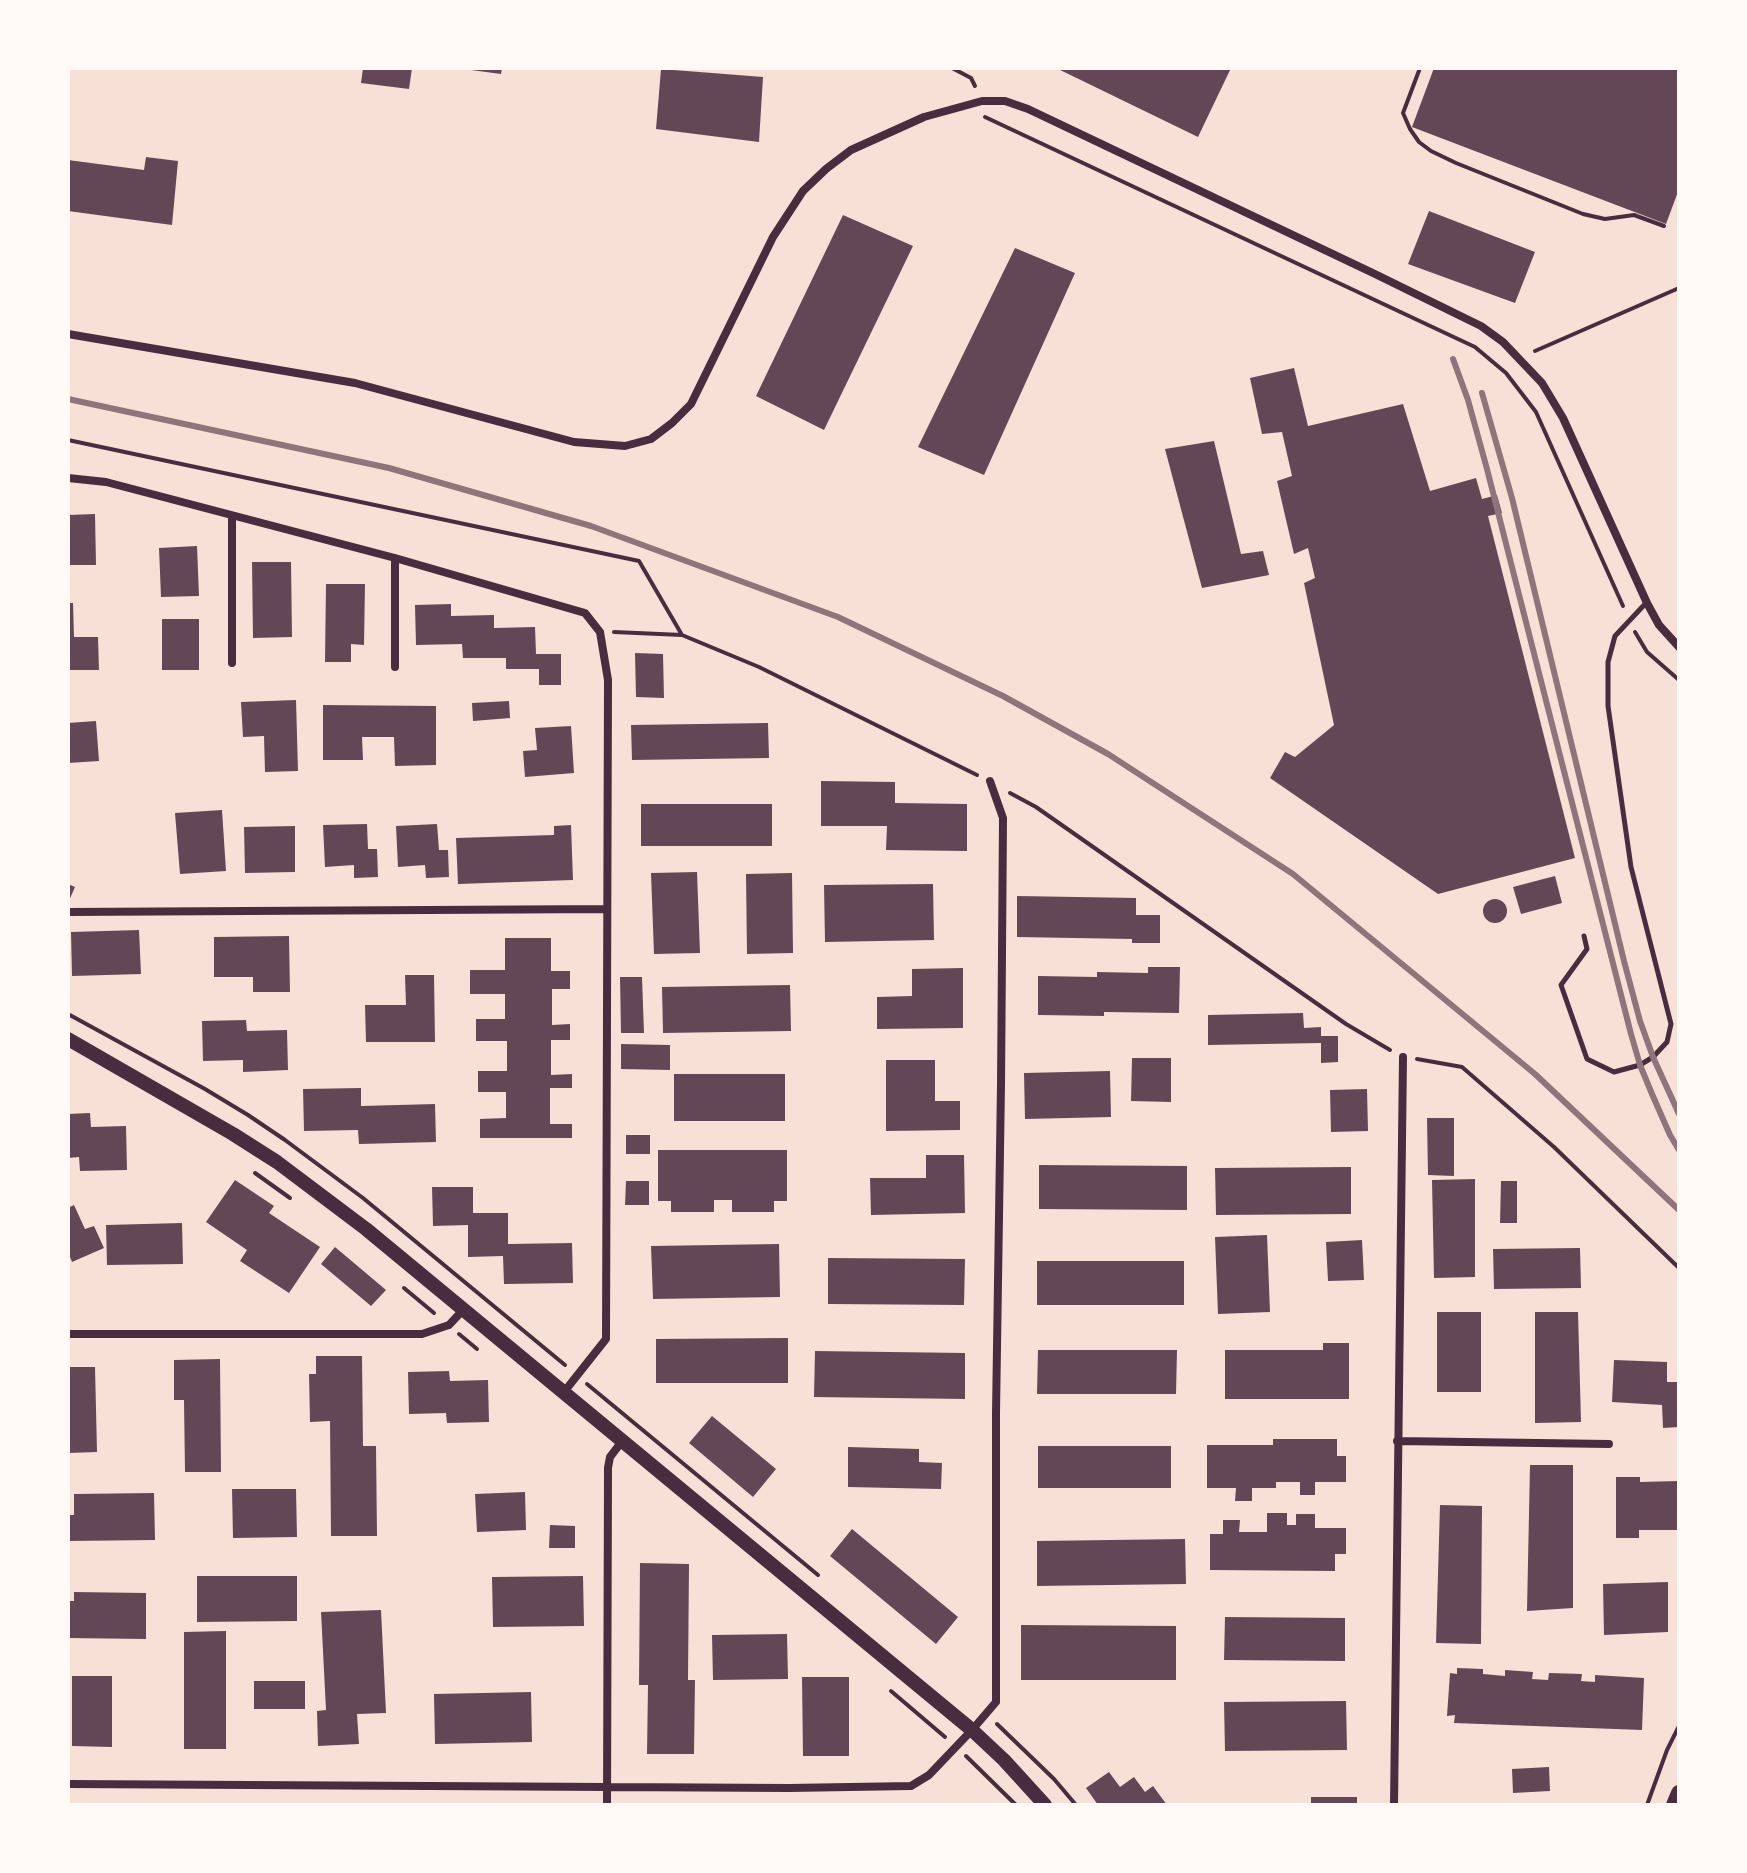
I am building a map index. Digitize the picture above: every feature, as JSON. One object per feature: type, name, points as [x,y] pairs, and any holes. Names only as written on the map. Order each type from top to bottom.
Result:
[{"type":"main road","points":[[1674,1805],[1679,1793]]},
{"type":"street","points":[[68,334],[355,383],[574,442],[625,446],[651,439],[691,404],[773,237],[803,191],[826,169],[851,150],[924,117],[982,101],[1005,101],[1028,109],[1361,267],[1481,326],[1503,342],[1542,383],[1563,418],[1647,603],[1659,625],[1679,647]]},
{"type":"street","points":[[68,478],[106,482],[395,558],[585,613],[600,632],[608,680],[606,1339],[564,1392]]},
{"type":"street","points":[[232,516],[232,663]]},
{"type":"street","points":[[395,558],[395,667]]},
{"type":"street","points":[[68,1784],[911,1786],[929,1775],[972,1730],[996,1702],[1003,818],[990,781]]},
{"type":"street","points":[[68,912],[607,909]]},
{"type":"street","points":[[68,1039],[277,1162],[366,1229],[972,1730],[1045,1805]]},
{"type":"street","points":[[1394,1805],[1403,1057]]},
{"type":"street","points":[[68,1334],[422,1334],[449,1325],[464,1309]]},
{"type":"street","points":[[607,1805],[608,1468],[610,1457],[623,1440]]},
{"type":"street","points":[[1397,1441],[1609,1444]]},
{"type":"lane","points":[[1584,936],[1587,949],[1561,985],[1587,1059],[1614,1072],[1640,1065],[1667,1042],[1671,1024],[1631,867],[1608,706],[1608,662],[1615,636],[1647,603]]},
{"type":"path","points":[[952,68],[971,78],[982,101],[985,117],[1457,337],[1475,347],[1506,373],[1536,412],[1630,622],[1647,652],[1679,680]]},
{"type":"path","points":[[1420,68],[1403,113],[1419,142],[1431,151],[1583,214],[1605,219],[1634,215],[1664,226]]},
{"type":"path","points":[[1506,373],[1536,350],[1679,288]]},
{"type":"path","points":[[68,440],[639,561],[682,635]]},
{"type":"path","points":[[600,632],[682,635],[759,667],[990,781],[1036,807],[1346,1024],[1403,1057],[1462,1067],[1554,1147],[1679,1268]]},
{"type":"path","points":[[246,1166],[292,1200]]},
{"type":"path","points":[[396,1282],[486,1355]]},
{"type":"path","points":[[885,1686],[956,1747],[1016,1805]]},
{"type":"path","points":[[1647,1805],[1679,1726]]},
{"type":"building","points":[[363,68],[412,68],[409,89],[361,83]]},
{"type":"building","points":[[471,68],[502,68],[501,74]]},
{"type":"building","points":[[1056,68],[1231,68],[1198,137]]},
{"type":"building","points":[[1434,68],[1679,68],[1679,189],[1666,224],[1412,127]]},
{"type":"building","points":[[661,69],[763,77],[759,142],[656,129]]},
{"type":"building","points":[[146,157],[178,161],[172,225],[68,211],[68,160],[144,170]]},
{"type":"building","points":[[1429,211],[1535,252],[1515,303],[1408,264]]},
{"type":"building","points":[[843,215],[913,246],[824,430],[756,396]]},
{"type":"building","points":[[1015,248],[1075,273],[984,475],[918,447]]},
{"type":"building","points":[[1294,368],[1308,426],[1403,404],[1430,491],[1476,478],[1482,499],[1497,495],[1502,513],[1488,516],[1575,858],[1438,894],[1270,778],[1285,752],[1295,757],[1334,725],[1304,583],[1315,578],[1308,548],[1294,554],[1277,481],[1292,476],[1282,432],[1262,434],[1250,378]]},
{"type":"building","points":[[1214,441],[1241,554],[1263,551],[1269,575],[1202,588],[1165,449]]},
{"type":"building","points":[[95,514],[96,565],[68,565],[68,515]]},
{"type":"building","points":[[197,546],[199,596],[161,597],[159,548]]},
{"type":"building","points":[[252,562],[291,562],[292,637],[253,638]]},
{"type":"building","points":[[326,584],[365,584],[364,645],[351,644],[351,662],[325,662]]},
{"type":"building","points":[[68,603],[73,603],[74,637],[98,637],[99,670],[68,670]]},
{"type":"building","points":[[451,604],[451,616],[494,615],[494,628],[535,627],[536,654],[561,654],[561,685],[539,685],[539,669],[506,669],[506,658],[463,658],[462,644],[416,645],[415,605]]},
{"type":"building","points":[[162,619],[199,619],[199,670],[162,670]]},
{"type":"building","points":[[635,653],[663,654],[664,698],[636,697]]},
{"type":"building","points":[[296,700],[298,771],[265,772],[264,736],[243,737],[241,702]]},
{"type":"building","points":[[509,701],[510,718],[473,721],[472,703]]},
{"type":"building","points":[[323,705],[436,706],[436,765],[395,766],[394,737],[362,737],[363,760],[323,760]]},
{"type":"building","points":[[96,721],[99,761],[68,763],[68,723]]},
{"type":"building","points":[[768,723],[769,758],[632,760],[631,725]]},
{"type":"building","points":[[571,726],[574,773],[525,777],[523,751],[537,750],[535,728]]},
{"type":"building","points":[[821,781],[895,782],[895,803],[967,804],[967,851],[886,850],[887,826],[821,826]]},
{"type":"building","points":[[641,804],[772,804],[772,846],[641,846]]},
{"type":"building","points":[[222,810],[226,871],[180,874],[175,813]]},
{"type":"building","points":[[367,824],[368,849],[377,849],[378,877],[354,878],[354,865],[325,867],[323,825]]},
{"type":"building","points":[[437,824],[439,850],[448,850],[449,877],[426,878],[425,865],[398,867],[396,826]]},
{"type":"building","points":[[571,825],[573,880],[458,884],[456,838],[554,835],[554,826]]},
{"type":"building","points":[[295,826],[295,872],[245,873],[244,827]]},
{"type":"building","points":[[697,872],[700,953],[654,954],[651,873]]},
{"type":"building","points":[[792,873],[793,953],[747,954],[746,874]]},
{"type":"building","points":[[1555,876],[1562,903],[1521,914],[1513,887]]},
{"type":"building","points":[[68,884],[75,887],[68,903]]},
{"type":"building","points":[[933,884],[934,940],[825,942],[824,885]]},
{"type":"building","points":[[1017,896],[1136,898],[1136,915],[1160,915],[1160,943],[1132,943],[1132,939],[1017,937]]},
{"type":"building","points":[[1495,899],[1506,906],[1507,911],[1500,922],[1495,923],[1484,916],[1483,911],[1490,900]]},
{"type":"building","points":[[139,930],[141,974],[72,976],[71,932]]},
{"type":"building","points":[[289,936],[290,992],[253,992],[253,977],[214,977],[214,937]]},
{"type":"building","points":[[505,938],[551,938],[551,971],[570,971],[570,989],[552,989],[552,1025],[570,1024],[570,1040],[551,1040],[551,1075],[572,1074],[572,1088],[550,1088],[550,1124],[572,1124],[572,1138],[480,1138],[480,1119],[506,1118],[506,1092],[478,1092],[478,1071],[507,1071],[507,1041],[476,1041],[476,1019],[505,1019],[505,994],[470,994],[470,970],[505,970]]},
{"type":"building","points":[[1148,967],[1180,967],[1179,1013],[1038,1015],[1038,976],[1097,977],[1097,972],[1148,973]]},
{"type":"building","points":[[963,968],[963,1028],[877,1029],[877,997],[912,996],[912,969]]},
{"type":"building","points":[[405,975],[434,975],[435,1042],[366,1042],[365,1005],[406,1005]]},
{"type":"building","points":[[620,977],[642,977],[644,1033],[621,1033]]},
{"type":"building","points":[[790,985],[791,1031],[663,1033],[662,987]]},
{"type":"building","points":[[1303,1013],[1304,1028],[1321,1027],[1321,1036],[1338,1036],[1338,1062],[1321,1063],[1321,1043],[1208,1045],[1208,1015]]},
{"type":"building","points":[[246,1020],[247,1031],[287,1030],[288,1070],[243,1072],[243,1060],[203,1061],[202,1021]]},
{"type":"building","points":[[621,1044],[670,1045],[670,1070],[621,1069]]},
{"type":"building","points":[[1132,1058],[1171,1058],[1171,1102],[1131,1101]]},
{"type":"building","points":[[886,1060],[935,1060],[935,1101],[960,1101],[960,1130],[886,1131]]},
{"type":"building","points":[[1110,1071],[1111,1117],[1025,1119],[1024,1073]]},
{"type":"building","points":[[674,1074],[785,1074],[785,1121],[674,1121]]},
{"type":"building","points":[[361,1088],[361,1106],[435,1104],[436,1142],[359,1144],[358,1130],[304,1131],[303,1089]]},
{"type":"building","points":[[1367,1089],[1368,1131],[1331,1132],[1330,1090]]},
{"type":"building","points":[[90,1113],[91,1127],[126,1126],[127,1170],[80,1171],[79,1157],[68,1158],[68,1114]]},
{"type":"building","points":[[1427,1118],[1454,1118],[1454,1176],[1428,1175]]},
{"type":"building","points":[[626,1135],[650,1135],[650,1154],[626,1154]]},
{"type":"building","points":[[658,1150],[787,1150],[787,1201],[774,1201],[774,1212],[732,1212],[732,1200],[714,1200],[714,1212],[671,1212],[671,1201],[658,1201]]},
{"type":"building","points":[[926,1155],[964,1155],[965,1213],[871,1215],[870,1178],[926,1178]]},
{"type":"building","points":[[1039,1165],[1187,1166],[1187,1210],[1039,1209]]},
{"type":"building","points":[[1351,1167],[1351,1214],[1216,1215],[1215,1168]]},
{"type":"building","points":[[1475,1179],[1475,1277],[1434,1278],[1432,1180]]},
{"type":"building","points":[[235,1180],[274,1206],[269,1213],[320,1247],[289,1293],[240,1261],[247,1250],[206,1222]]},
{"type":"building","points":[[626,1181],[649,1181],[649,1205],[625,1205]]},
{"type":"building","points":[[1501,1181],[1517,1181],[1517,1223],[1500,1223]]},
{"type":"building","points":[[432,1187],[473,1187],[473,1213],[508,1213],[508,1244],[572,1243],[573,1283],[504,1284],[503,1256],[468,1257],[468,1225],[433,1226]]},
{"type":"building","points":[[74,1205],[85,1229],[94,1226],[104,1248],[72,1262],[68,1252],[68,1208]]},
{"type":"building","points":[[182,1223],[183,1264],[107,1265],[106,1225]]},
{"type":"building","points":[[1267,1235],[1270,1312],[1218,1314],[1215,1237]]},
{"type":"building","points":[[1362,1240],[1364,1280],[1328,1281],[1326,1242]]},
{"type":"building","points":[[779,1244],[780,1297],[653,1299],[651,1246]]},
{"type":"building","points":[[335,1247],[386,1290],[371,1306],[321,1264]]},
{"type":"building","points":[[1580,1248],[1581,1288],[1494,1289],[1493,1249]]},
{"type":"building","points":[[828,1258],[965,1259],[964,1305],[828,1304]]},
{"type":"building","points":[[1037,1261],[1184,1261],[1184,1305],[1037,1305]]},
{"type":"building","points":[[1437,1312],[1481,1312],[1481,1392],[1437,1392]]},
{"type":"building","points":[[1535,1312],[1578,1312],[1581,1422],[1535,1423]]},
{"type":"building","points":[[788,1338],[788,1383],[656,1383],[656,1339]]},
{"type":"building","points":[[1323,1343],[1349,1343],[1349,1399],[1225,1399],[1225,1350],[1323,1350]]},
{"type":"building","points":[[1038,1350],[1177,1350],[1176,1394],[1037,1394]]},
{"type":"building","points":[[815,1351],[965,1353],[965,1399],[814,1397]]},
{"type":"building","points":[[316,1356],[362,1356],[363,1446],[376,1446],[377,1536],[331,1536],[330,1421],[310,1422],[309,1374],[316,1374]]},
{"type":"building","points":[[220,1359],[221,1472],[185,1472],[184,1400],[174,1400],[174,1360]]},
{"type":"building","points":[[1614,1360],[1667,1362],[1667,1382],[1679,1382],[1679,1427],[1663,1428],[1662,1405],[1612,1402]]},
{"type":"building","points":[[68,1367],[95,1367],[97,1452],[68,1453]]},
{"type":"building","points":[[449,1371],[450,1381],[488,1380],[489,1422],[447,1423],[446,1413],[409,1414],[408,1372]]},
{"type":"building","points":[[712,1416],[776,1469],[753,1497],[689,1443]]},
{"type":"building","points":[[1273,1439],[1337,1439],[1337,1456],[1346,1456],[1346,1482],[1315,1482],[1315,1495],[1300,1495],[1300,1482],[1276,1482],[1276,1488],[1252,1488],[1252,1501],[1235,1501],[1236,1488],[1207,1488],[1207,1445],[1273,1445]]},
{"type":"building","points":[[1038,1446],[1171,1446],[1171,1488],[1038,1488]]},
{"type":"building","points":[[848,1447],[919,1449],[919,1462],[942,1463],[941,1489],[848,1487]]},
{"type":"building","points":[[1530,1465],[1573,1465],[1573,1608],[1527,1611]]},
{"type":"building","points":[[1616,1477],[1640,1477],[1640,1482],[1679,1481],[1679,1530],[1639,1530],[1639,1538],[1616,1538]]},
{"type":"building","points":[[232,1489],[296,1489],[297,1537],[233,1538]]},
{"type":"building","points":[[525,1492],[526,1530],[477,1532],[475,1494]]},
{"type":"building","points":[[154,1493],[155,1540],[68,1541],[68,1515],[74,1515],[74,1494]]},
{"type":"building","points":[[1440,1505],[1482,1506],[1481,1644],[1436,1643]]},
{"type":"building","points":[[1267,1513],[1287,1513],[1287,1525],[1296,1525],[1296,1514],[1315,1514],[1315,1528],[1346,1528],[1346,1554],[1335,1554],[1335,1571],[1210,1570],[1210,1534],[1223,1534],[1223,1520],[1240,1520],[1239,1532],[1267,1532]]},
{"type":"building","points":[[550,1525],[575,1526],[575,1548],[549,1548]]},
{"type":"building","points":[[852,1529],[958,1617],[936,1644],[830,1556]]},
{"type":"building","points":[[1185,1539],[1186,1584],[1037,1586],[1037,1541]]},
{"type":"building","points":[[640,1563],[689,1564],[688,1680],[695,1680],[694,1754],[647,1754],[648,1685],[639,1685]]},
{"type":"building","points":[[197,1576],[297,1576],[297,1621],[197,1622]]},
{"type":"building","points":[[583,1576],[584,1626],[493,1627],[492,1577]]},
{"type":"building","points":[[1668,1582],[1668,1632],[1604,1635],[1603,1584]]},
{"type":"building","points":[[74,1592],[146,1593],[146,1639],[68,1638],[68,1601],[74,1601]]},
{"type":"building","points":[[381,1610],[386,1713],[357,1714],[359,1744],[318,1746],[317,1711],[326,1710],[321,1612]]},
{"type":"building","points":[[1225,1617],[1345,1618],[1345,1661],[1224,1660]]},
{"type":"building","points":[[1021,1625],[1176,1626],[1176,1680],[1021,1680]]},
{"type":"building","points":[[226,1631],[226,1749],[184,1749],[184,1632]]},
{"type":"building","points":[[787,1634],[788,1679],[713,1680],[712,1635]]},
{"type":"building","points":[[1457,1668],[1483,1669],[1483,1674],[1505,1676],[1505,1670],[1533,1672],[1532,1679],[1548,1680],[1549,1673],[1582,1674],[1581,1681],[1595,1682],[1595,1675],[1644,1678],[1642,1730],[1454,1723],[1455,1715],[1447,1716],[1450,1673],[1457,1674]]},
{"type":"building","points":[[72,1676],[112,1676],[112,1747],[72,1746]]},
{"type":"building","points":[[802,1677],[849,1677],[849,1756],[803,1756]]},
{"type":"building","points":[[254,1681],[305,1681],[305,1709],[254,1709]]},
{"type":"building","points":[[531,1692],[532,1742],[435,1744],[434,1694]]},
{"type":"building","points":[[1346,1701],[1347,1750],[1225,1751],[1224,1702]]},
{"type":"building","points":[[1549,1767],[1550,1791],[1513,1793],[1512,1769]]},
{"type":"building","points":[[1109,1772],[1120,1787],[1134,1777],[1145,1792],[1153,1786],[1167,1805],[1098,1805],[1086,1788]]},
{"type":"building","points":[[1311,1797],[1357,1797],[1357,1805],[1311,1805]]},
{"type":"railway","points":[[1453,359],[1487,469],[1631,1034],[1640,1065],[1679,1150]]},
{"type":"railway","points":[[1482,393],[1512,498],[1640,1021],[1679,1114]]},
{"type":"railway","points":[[68,399],[389,468],[591,526],[838,617],[1003,696],[1108,754],[1293,874],[1535,1074],[1679,1210]]}]
